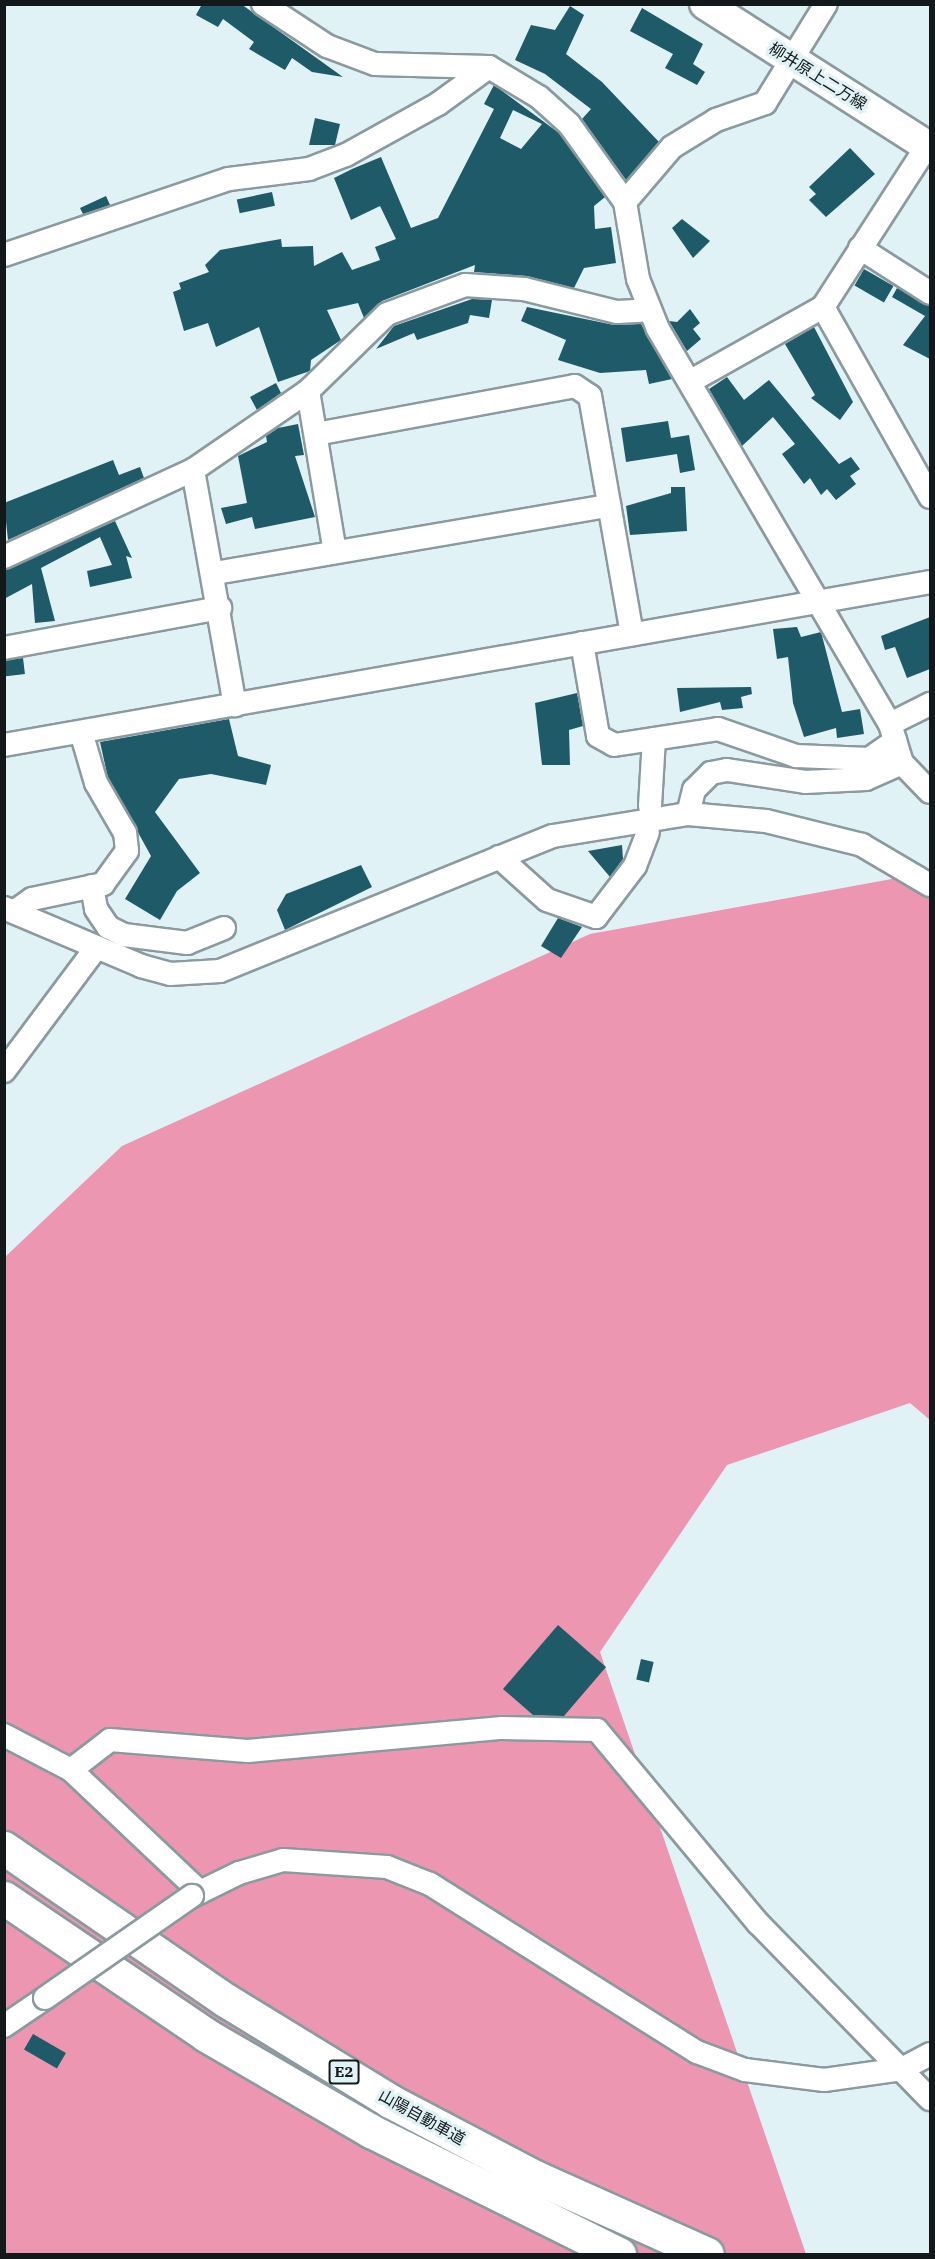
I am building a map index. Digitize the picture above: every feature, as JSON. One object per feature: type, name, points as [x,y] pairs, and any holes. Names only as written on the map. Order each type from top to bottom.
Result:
[{"type":"highway","name":"山陽自動車道","points":[[4,1848],[227,2001],[390,2101],[535,2177],[707,2254]]},
{"type":"highway","name":"E2","points":[[4,1898],[206,2035],[371,2131],[619,2254]]},
{"type":"main road","name":"柳井原上二万線","points":[[705,4],[929,147]]},
{"type":"street","points":[[263,4],[327,46],[375,64],[489,67],[539,97],[569,124],[626,202],[638,279],[650,310],[892,732],[902,763],[930,792]]},
{"type":"street","points":[[626,202],[672,147],[716,120],[765,103],[793,61],[826,4]]},
{"type":"street","points":[[4,255],[229,179],[309,169],[346,155],[438,104],[489,67]]},
{"type":"street","points":[[691,381],[823,307],[929,147]]},
{"type":"street","points":[[860,248],[930,293]]},
{"type":"street","points":[[4,556],[192,470],[308,391],[387,314],[465,285],[524,289],[618,312],[650,310]]},
{"type":"street","points":[[823,307],[930,497]]},
{"type":"street","points":[[316,434],[575,386],[590,396],[632,634]]},
{"type":"street","points":[[308,391],[335,552]]},
{"type":"street","points":[[192,470],[215,573],[234,705]]},
{"type":"street","points":[[215,573],[609,506]]},
{"type":"street","points":[[4,745],[930,582]]},
{"type":"street","points":[[4,648],[220,608]]},
{"type":"street","points":[[582,643],[598,736],[615,745],[718,729],[796,756],[869,759],[892,732],[930,704]]},
{"type":"street","points":[[10,910],[32,899],[103,884],[127,851],[125,833],[96,783],[81,732]]},
{"type":"street","points":[[650,806],[654,738]]},
{"type":"street","points":[[688,814],[694,790],[711,773],[727,770],[805,782],[866,779],[902,763]]},
{"type":"street","points":[[10,910],[96,948],[170,974],[220,971],[553,836],[688,814],[766,821],[853,842],[930,885]]},
{"type":"street","points":[[499,857],[547,900],[596,918],[635,867],[648,831]]},
{"type":"street","points":[[92,886],[96,909],[108,927],[124,935],[188,943],[224,928]]},
{"type":"street","points":[[4,1071],[96,948]]},
{"type":"street","points":[[71,1770],[110,1740],[248,1751],[502,1728],[597,1730],[758,1923],[930,2099]]},
{"type":"street","points":[[4,1736],[71,1770],[196,1894]]},
{"type":"street","points":[[4,2026],[196,1894],[283,1860],[387,1867],[448,1895],[697,2052],[745,2070],[824,2080],[902,2069],[930,2054]]},
{"type":"shaded area","points":[[930,872],[930,1420],[910,1403],[727,1465],[600,1652],[806,2254],[5,2254],[5,1257],[122,1146],[590,934]]},
{"type":"building","points":[[202,4],[241,4],[343,77],[312,72],[292,58],[285,70],[249,49],[254,42],[223,19],[218,27],[196,15]]},
{"type":"building","points":[[570,6],[584,15],[566,54],[602,82],[659,142],[626,180],[582,119],[591,109],[545,74],[515,60],[531,25],[555,30]]},
{"type":"building","points":[[642,8],[703,44],[693,64],[705,72],[697,85],[665,68],[673,54],[630,31]]},
{"type":"building","points":[[494,85],[559,133],[605,197],[594,206],[595,229],[611,227],[616,263],[584,268],[574,288],[527,276],[474,272],[475,265],[382,301],[364,318],[358,303],[327,310],[341,340],[311,360],[310,371],[278,382],[259,327],[216,347],[208,323],[184,331],[173,292],[181,289],[179,283],[209,272],[205,265],[220,250],[281,239],[282,247],[313,246],[314,266],[342,252],[352,270],[380,260],[375,247],[396,239],[380,206],[351,220],[334,178],[352,169],[381,157],[411,228],[438,218],[494,109],[484,104]],"holes":[[[513,110],[542,124],[521,149],[500,138]]]},
{"type":"building","points":[[315,118],[340,124],[335,145],[309,145]]},
{"type":"building","points":[[850,148],[875,174],[826,217],[809,200],[816,194],[809,187]]},
{"type":"building","points":[[272,192],[275,206],[240,213],[237,199]]},
{"type":"building","points":[[106,196],[110,205],[83,214],[80,208]]},
{"type":"building","points":[[682,219],[710,241],[693,258],[672,228]]},
{"type":"building","points":[[864,269],[893,286],[884,302],[854,285]]},
{"type":"building","points":[[897,288],[930,306],[930,359],[903,345],[925,316],[892,297]]},
{"type":"building","points":[[472,299],[492,300],[489,318],[470,315],[468,323],[417,340],[414,333],[376,349],[394,326]]},
{"type":"building","points":[[527,307],[614,325],[641,324],[672,379],[649,384],[646,370],[600,373],[558,360],[566,340],[521,321]]},
{"type":"building","points":[[690,309],[700,323],[693,329],[701,339],[687,351],[669,321],[677,322]]},
{"type":"building","points":[[814,327],[853,402],[840,420],[811,398],[815,395],[785,344]]},
{"type":"building","points":[[727,377],[744,400],[769,380],[839,464],[851,457],[860,469],[850,476],[856,484],[836,500],[827,489],[821,495],[810,478],[804,484],[782,454],[795,444],[773,417],[742,446],[709,389]]},
{"type":"building","points":[[276,383],[281,393],[257,410],[250,397]]},
{"type":"building","points":[[668,421],[671,438],[689,435],[695,470],[680,473],[677,454],[626,462],[621,428]]},
{"type":"building","points":[[298,424],[304,455],[295,456],[315,517],[255,529],[252,517],[226,524],[221,508],[247,503],[238,456],[267,442],[266,436],[278,428]]},
{"type":"building","points":[[113,460],[119,475],[140,467],[144,478],[8,540],[4,503]]},
{"type":"building","points":[[671,487],[685,487],[687,531],[630,535],[626,506],[671,493]]},
{"type":"building","points":[[115,521],[132,558],[126,556],[132,578],[90,587],[87,571],[112,565],[100,537],[41,568],[55,621],[35,623],[32,584],[4,599],[4,570]]},
{"type":"building","points":[[930,617],[930,669],[907,678],[895,647],[885,650],[881,636]]},
{"type":"building","points":[[797,627],[801,637],[821,632],[842,712],[860,709],[864,734],[837,738],[836,728],[804,737],[793,703],[788,657],[777,659],[773,629]]},
{"type":"building","points":[[23,658],[25,674],[6,676],[4,660]]},
{"type":"building","points":[[751,687],[752,694],[741,697],[743,708],[722,710],[720,702],[680,712],[677,688]]},
{"type":"building","points":[[577,693],[583,726],[569,730],[570,765],[542,765],[535,703]]},
{"type":"building","points":[[229,719],[238,756],[271,765],[266,785],[211,774],[179,779],[155,812],[200,873],[177,891],[160,920],[125,899],[151,856],[108,778],[100,742]]},
{"type":"building","points":[[622,845],[623,859],[610,877],[588,851]]},
{"type":"building","points":[[361,865],[372,887],[285,930],[277,910],[286,894]]},
{"type":"building","points":[[558,918],[582,927],[561,958],[541,946]]},
{"type":"building","points":[[558,1625],[606,1667],[564,1716],[533,1715],[503,1689]]},
{"type":"building","points":[[641,1659],[654,1662],[649,1682],[636,1679]]},
{"type":"building","points":[[33,2034],[66,2053],[57,2069],[24,2050]]}]
